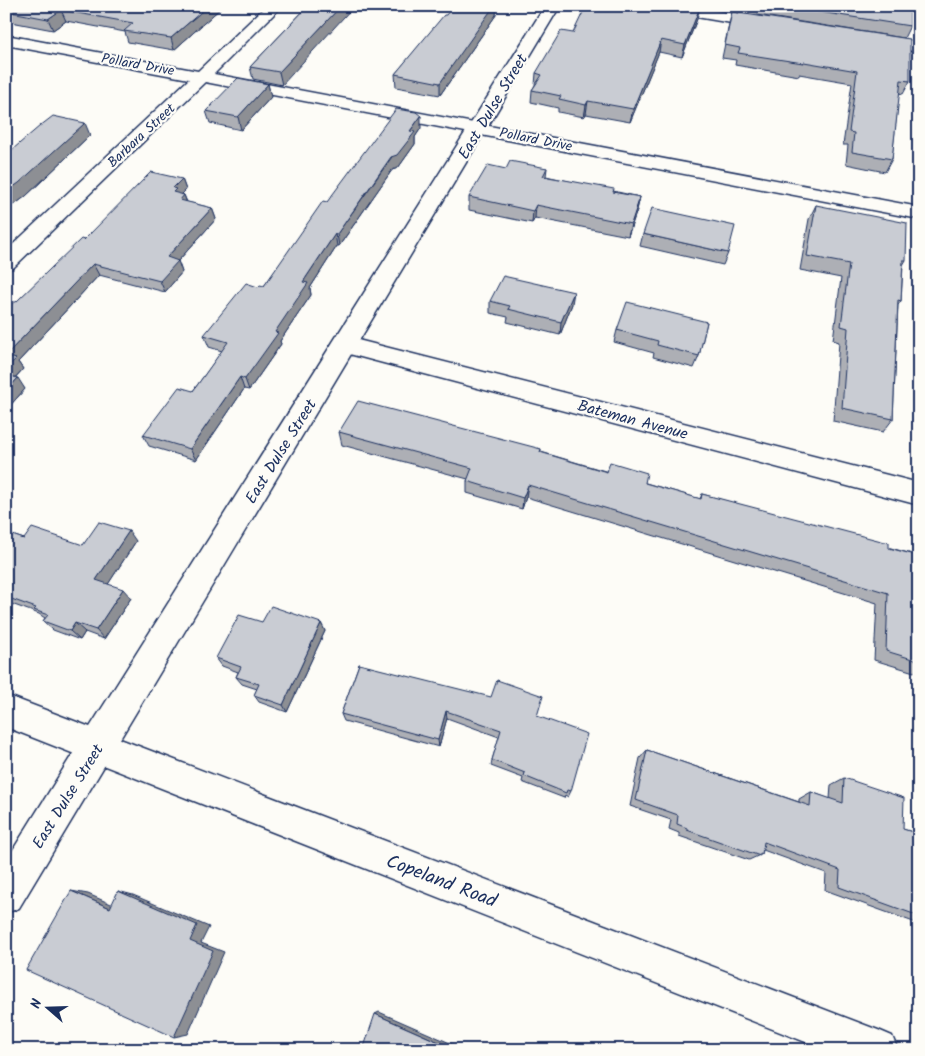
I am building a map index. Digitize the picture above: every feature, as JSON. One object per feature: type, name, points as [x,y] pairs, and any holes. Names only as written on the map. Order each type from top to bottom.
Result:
[{"type":"street","name":"Barbara Street","points":[[6,263],[204,76],[275,6]]},
{"type":"street","name":"East Dulse Street","points":[[6,895],[553,6]]},
{"type":"street","points":[[655,6],[782,26]]},
{"type":"street","points":[[860,38],[919,47]]},
{"type":"street","name":"Pollard Drive","points":[[6,40],[479,128],[919,213]]},
{"type":"street","name":"Bateman Avenue","points":[[346,345],[919,494]]},
{"type":"street","name":"Copeland Road","points":[[6,711],[878,1050]]},
{"type":"building","points":[[6,6],[208,6],[171,38],[124,31],[133,23],[61,10],[48,19],[6,11]]},
{"type":"building","points":[[308,6],[341,6],[279,72],[250,67]]},
{"type":"building","points":[[453,6],[494,6],[440,83],[395,74],[444,15]]},
{"type":"building","points":[[610,6],[700,7],[685,45],[661,40],[633,109],[588,101],[586,105],[559,99],[561,96],[532,90],[542,75],[536,73],[561,31],[573,33],[585,8],[608,11]]},
{"type":"building","points":[[781,6],[910,6],[910,26]]},
{"type":"building","points":[[732,12],[910,39],[910,81],[901,80],[892,159],[852,152],[854,133],[849,132],[857,71],[738,53],[740,48],[725,45]]},
{"type":"building","points":[[238,78],[268,84],[238,117],[206,111]]},
{"type":"building","points":[[396,109],[416,112],[421,116],[410,131],[415,132],[397,155],[391,157],[337,234],[335,234],[303,282],[308,283],[275,332],[278,333],[245,379],[240,377],[190,449],[143,435],[179,387],[193,391],[228,342],[204,335],[246,283],[258,287],[260,285],[264,286],[323,201],[327,202]]},
{"type":"building","points":[[53,116],[85,123],[19,183],[6,192],[6,155]]},
{"type":"building","points":[[510,161],[547,168],[543,176],[614,189],[613,192],[640,197],[631,224],[536,205],[533,211],[469,197],[488,165],[506,169]]},
{"type":"building","points":[[151,172],[182,179],[173,188],[176,189],[173,192],[184,195],[180,200],[212,208],[167,257],[178,261],[160,281],[93,264],[6,355],[6,309],[16,302],[81,239],[84,240]]},
{"type":"building","points":[[816,205],[907,223],[906,260],[903,260],[901,301],[898,300],[893,419],[842,408],[848,328],[841,326],[849,264],[807,256]]},
{"type":"building","points":[[652,208],[735,226],[728,253],[643,234]]},
{"type":"building","points":[[503,276],[574,292],[561,322],[508,309],[510,306],[490,301]]},
{"type":"building","points":[[627,302],[707,322],[699,356],[657,345],[658,341],[617,330]]},
{"type":"building","points":[[6,356],[16,359],[6,368]]},
{"type":"building","points":[[6,375],[18,378],[6,391]]},
{"type":"building","points":[[358,401],[541,449],[540,452],[607,472],[610,462],[647,473],[645,483],[701,499],[702,494],[889,543],[889,548],[919,556],[919,661],[886,651],[888,593],[528,485],[523,498],[467,481],[472,468],[339,432]]},
{"type":"building","points":[[99,522],[129,531],[96,580],[123,589],[96,630],[75,623],[70,631],[43,621],[48,615],[34,610],[36,608],[6,597],[6,533],[24,539],[32,528],[83,545]]},
{"type":"building","points":[[271,606],[321,623],[283,705],[254,695],[259,684],[236,677],[241,667],[216,658],[239,615],[262,622]]},
{"type":"building","points":[[359,664],[491,697],[497,680],[543,696],[537,716],[587,734],[571,791],[567,790],[566,793],[524,776],[525,773],[492,760],[501,730],[446,711],[438,740],[341,714]]},
{"type":"building","points":[[647,750],[810,806],[811,792],[843,803],[844,778],[904,798],[903,829],[919,834],[919,916],[839,887],[840,870],[764,842],[760,856],[687,830],[687,828],[677,824],[678,815],[636,800]]},
{"type":"building","points":[[71,891],[110,908],[118,891],[197,925],[190,941],[213,951],[174,1037],[26,970]]},
{"type":"building","points":[[375,1014],[457,1050],[363,1050]]}]
